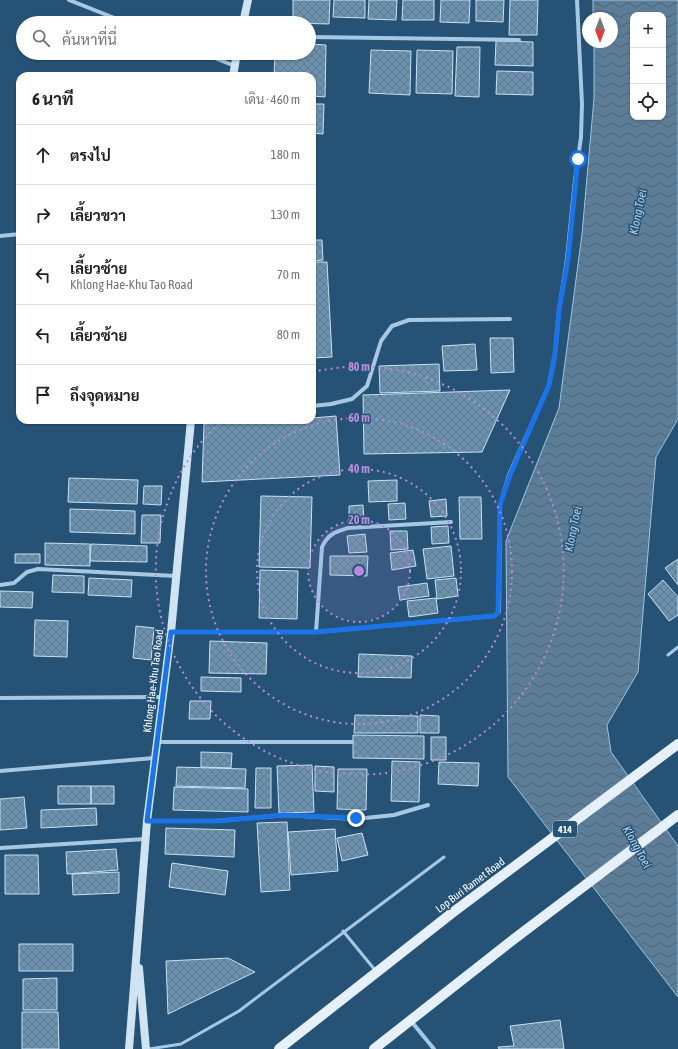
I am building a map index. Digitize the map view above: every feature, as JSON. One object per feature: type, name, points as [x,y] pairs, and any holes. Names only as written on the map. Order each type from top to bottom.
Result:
[{"type":"main road","name":"Lop Buri Ramet Road","points":[[279,1049],[452,913],[678,744]]},
{"type":"main road","points":[[374,1049],[514,939],[678,815]]},
{"type":"street","points":[[69,0],[109,16]]},
{"type":"street","points":[[245,16],[248,0]]},
{"type":"street","points":[[171,632],[316,632],[494,616],[500,610],[500,505],[510,475],[549,385],[555,354],[559,310],[568,259],[574,180],[581,138],[582,104],[577,0]]},
{"type":"street","points":[[316,37],[519,40]]},
{"type":"street","points":[[220,60],[235,66]]},
{"type":"street","points":[[234,72],[236,60]]},
{"type":"street","points":[[0,236],[16,234]]},
{"type":"street","points":[[316,406],[332,404],[352,399],[367,386],[381,341],[392,326],[410,320],[510,319]]},
{"type":"street","name":"Khlong Hae-Khu Tao Road","points":[[137,945],[147,821],[171,632],[190,424]]},
{"type":"street","points":[[316,632],[322,546],[326,538],[333,532],[348,528],[451,522]]},
{"type":"street","points":[[0,584],[14,583],[27,572],[38,569],[176,576]]},
{"type":"street","points":[[0,698],[162,697]]},
{"type":"street","points":[[156,742],[352,742]]},
{"type":"street","points":[[0,771],[154,758]]},
{"type":"street","points":[[147,821],[216,821],[284,815],[356,818],[394,815],[428,805]]},
{"type":"street","points":[[0,848],[146,839]]},
{"type":"street","points":[[129,1049],[137,945]]},
{"type":"street","points":[[137,945],[148,1049]]},
{"type":"street","points":[[410,1020],[434,1049]]},
{"type":"lane","points":[[668,655],[678,647]]},
{"type":"lane","points":[[148,1049],[180,1044],[239,1010],[444,857]]},
{"type":"lane","points":[[343,931],[376,972]]},
{"type":"water","name":"Klong Toei","points":[[593,0],[678,0],[678,419],[656,457],[638,672],[607,725],[611,752],[678,846],[678,997],[508,777],[506,541],[559,408],[582,234],[594,98],[594,48],[618,48],[618,12],[593,12]]},
{"type":"building","points":[[293,0],[330,0],[329,24],[316,24],[316,16],[293,16]]},
{"type":"building","points":[[334,0],[365,0],[365,18],[333,17]]},
{"type":"building","points":[[369,0],[397,0],[396,20],[368,19]]},
{"type":"building","points":[[403,0],[434,0],[434,20],[402,20]]},
{"type":"building","points":[[441,0],[470,0],[469,23],[440,22]]},
{"type":"building","points":[[476,0],[504,0],[503,22],[476,21]]},
{"type":"building","points":[[510,0],[538,0],[537,35],[509,35]]},
{"type":"building","points":[[496,41],[533,42],[533,66],[495,65]]},
{"type":"building","points":[[316,44],[326,45],[325,97],[316,96],[316,72],[274,72],[275,60],[316,60]]},
{"type":"building","points":[[457,47],[480,47],[479,97],[455,96]]},
{"type":"building","points":[[371,50],[411,51],[410,95],[369,93]]},
{"type":"building","points":[[417,50],[453,51],[452,94],[416,93]]},
{"type":"building","points":[[497,71],[533,72],[533,95],[496,94]]},
{"type":"building","points":[[316,104],[324,104],[323,134],[316,133]]},
{"type":"building","points":[[316,240],[322,240],[323,260],[316,261]]},
{"type":"building","points":[[316,262],[327,262],[332,357],[316,358]]},
{"type":"building","points":[[490,338],[513,338],[514,372],[491,373]]},
{"type":"building","points":[[475,344],[477,370],[444,371],[442,346]]},
{"type":"building","points":[[439,364],[440,391],[380,393],[379,366]]},
{"type":"building","points":[[510,390],[482,452],[364,454],[363,395]]},
{"type":"building","points":[[336,416],[340,475],[202,482],[204,424],[316,424],[316,418]]},
{"type":"building","points":[[69,478],[138,480],[137,504],[68,502]]},
{"type":"building","points":[[397,480],[397,501],[369,502],[368,481]]},
{"type":"building","points":[[144,486],[162,486],[161,505],[143,504]]},
{"type":"building","points":[[261,496],[312,497],[310,568],[259,567]]},
{"type":"building","points":[[459,497],[481,497],[482,539],[460,539]]},
{"type":"building","points":[[446,499],[447,516],[431,517],[429,501]]},
{"type":"building","points":[[405,503],[406,519],[389,520],[388,504]]},
{"type":"building","points":[[363,505],[364,521],[349,522],[349,506]]},
{"type":"building","points":[[70,509],[135,511],[135,534],[70,532]]},
{"type":"building","points":[[142,515],[161,515],[160,543],[141,543]]},
{"type":"building","points":[[448,526],[449,543],[432,544],[431,527]]},
{"type":"building","points":[[390,531],[407,531],[408,549],[391,550]]},
{"type":"building","points":[[365,534],[367,552],[349,553],[347,536]]},
{"type":"building","points":[[45,543],[90,544],[90,566],[45,565]]},
{"type":"building","points":[[91,544],[147,546],[147,562],[90,561]]},
{"type":"building","points":[[451,546],[454,576],[427,579],[423,549]]},
{"type":"building","points":[[413,550],[416,566],[392,570],[390,553]]},
{"type":"building","points":[[15,554],[40,554],[40,563],[15,563]]},
{"type":"building","points":[[330,556],[368,556],[367,576],[330,575]]},
{"type":"building","points":[[678,559],[678,585],[665,568]]},
{"type":"building","points":[[260,570],[298,571],[297,619],[259,618]]},
{"type":"building","points":[[53,575],[84,576],[84,593],[52,592]]},
{"type":"building","points":[[89,578],[132,580],[131,597],[88,595]]},
{"type":"building","points":[[456,578],[458,596],[437,599],[435,580]]},
{"type":"building","points":[[663,580],[678,597],[678,615],[669,621],[648,594]]},
{"type":"building","points":[[427,583],[429,596],[400,600],[398,587]]},
{"type":"building","points":[[0,591],[33,592],[32,608],[0,607]]},
{"type":"building","points":[[436,598],[438,613],[409,617],[407,601]]},
{"type":"building","points":[[35,620],[68,621],[67,657],[34,656]]},
{"type":"building","points":[[136,626],[154,628],[151,660],[133,658]]},
{"type":"building","points":[[210,641],[267,643],[266,674],[209,673]]},
{"type":"building","points":[[359,654],[412,656],[411,678],[358,677]]},
{"type":"building","points":[[201,677],[241,678],[241,692],[201,691]]},
{"type":"building","points":[[190,701],[211,701],[210,719],[189,719]]},
{"type":"building","points":[[355,715],[418,716],[418,733],[354,733]]},
{"type":"building","points":[[420,715],[439,716],[439,733],[420,733]]},
{"type":"building","points":[[353,735],[424,736],[424,759],[353,758]]},
{"type":"building","points":[[431,737],[446,737],[446,760],[431,760]]},
{"type":"building","points":[[201,752],[232,753],[231,768],[201,767]]},
{"type":"building","points":[[392,761],[420,762],[419,802],[391,801]]},
{"type":"building","points":[[439,762],[479,763],[478,786],[438,784]]},
{"type":"building","points":[[312,765],[314,812],[279,813],[277,766]]},
{"type":"building","points":[[315,766],[334,767],[334,792],[315,791]]},
{"type":"building","points":[[177,767],[246,769],[245,788],[176,786]]},
{"type":"building","points":[[256,768],[271,768],[271,808],[255,808]]},
{"type":"building","points":[[338,769],[367,769],[366,810],[337,809]]},
{"type":"building","points":[[58,786],[91,786],[91,804],[58,804]]},
{"type":"building","points":[[91,786],[114,786],[114,804],[91,804]]},
{"type":"building","points":[[174,787],[248,789],[248,812],[173,810]]},
{"type":"building","points":[[24,797],[27,828],[0,830],[0,799]]},
{"type":"building","points":[[96,808],[97,825],[41,828],[41,810]]},
{"type":"building","points":[[287,822],[290,890],[261,892],[257,823]]},
{"type":"building","points":[[166,828],[235,830],[234,857],[165,854]]},
{"type":"building","points":[[335,829],[338,871],[291,875],[288,832]]},
{"type":"building","points":[[362,833],[368,855],[342,861],[337,838]]},
{"type":"building","points":[[116,849],[118,870],[67,874],[66,852]]},
{"type":"building","points":[[5,855],[38,855],[39,894],[5,894]]},
{"type":"building","points":[[172,863],[228,871],[225,895],[169,887]]},
{"type":"building","points":[[119,872],[119,893],[73,895],[72,874]]},
{"type":"building","points":[[19,944],[73,944],[73,971],[19,971]]},
{"type":"building","points":[[228,958],[255,972],[168,1014],[166,961]]},
{"type":"building","points":[[57,978],[57,1010],[23,1010],[23,979]]},
{"type":"building","points":[[22,1012],[58,1012],[59,1049],[22,1049]]},
{"type":"building","points":[[560,1020],[564,1049],[499,1049],[498,1047],[514,1046],[510,1026]]},
{"type":"route","points":[[356,818],[284,815],[216,821],[147,821],[171,632],[316,632],[494,616],[498,613],[500,610],[500,505],[502,494],[549,385],[555,354],[559,310],[568,259],[574,180],[578,159]]}]
